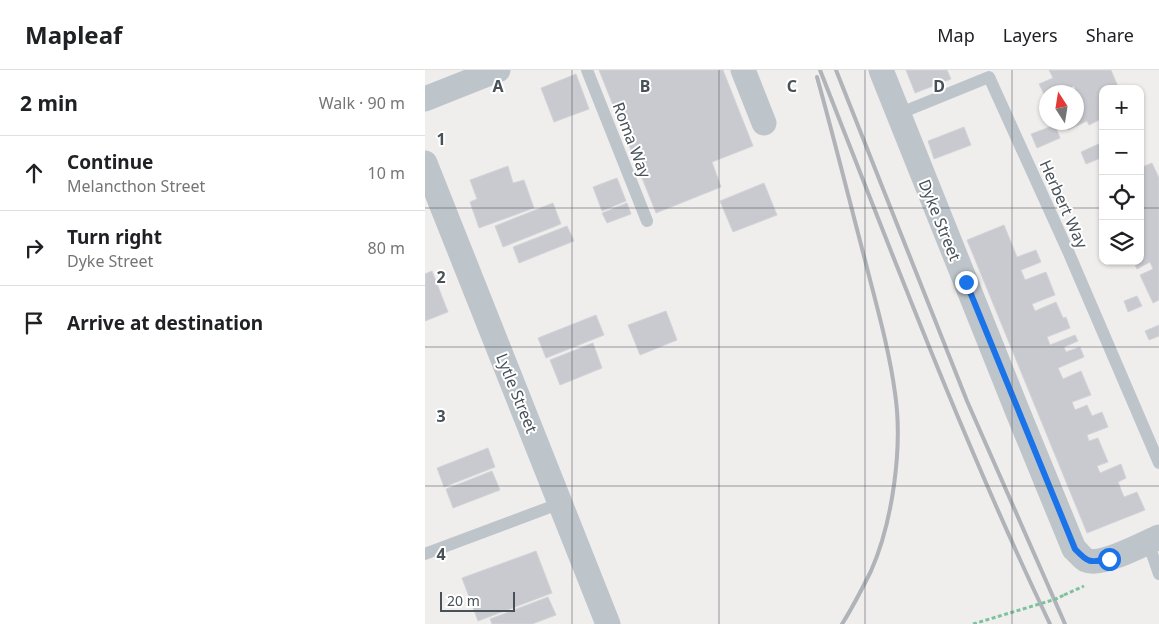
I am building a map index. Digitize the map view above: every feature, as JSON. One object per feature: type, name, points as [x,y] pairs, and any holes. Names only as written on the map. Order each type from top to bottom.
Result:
[{"type":"street","points":[[425,99],[498,70]]},
{"type":"street","points":[[743,70],[764,123]]},
{"type":"street","name":"Dyke Street","points":[[881,70],[1075,549],[1085,560],[1096,562],[1109,559],[1153,540]]},
{"type":"street","name":"Lytle Street","points":[[425,163],[608,624]]},
{"type":"lane","name":"Roma Way","points":[[587,70],[647,221]]},
{"type":"lane","name":"Herbert Way","points":[[898,114],[989,76],[1068,251],[1159,463]]},
{"type":"lane","points":[[425,554],[561,503]]},
{"type":"lane","points":[[1153,540],[1159,574]]},
{"type":"path","points":[[973,624],[1056,599],[1063,595]]},
{"type":"building","points":[[599,70],[723,70],[753,146],[712,162],[721,187],[656,213]]},
{"type":"building","points":[[906,70],[947,70],[951,79],[915,93]]},
{"type":"building","points":[[1049,70],[1111,70],[1117,85],[1099,85],[1099,120],[1089,125],[1087,121],[1084,122],[1084,85],[1039,84],[1053,78]]},
{"type":"building","points":[[576,74],[589,109],[554,122],[541,88]]},
{"type":"building","points":[[964,127],[971,145],[934,159],[928,141]]},
{"type":"building","points":[[1042,130],[1057,130],[1060,138],[1037,148],[1031,134]]},
{"type":"building","points":[[1099,144],[1099,159],[1086,164],[1081,152]]},
{"type":"building","points":[[1152,163],[1159,178],[1159,300],[1153,303],[1140,275],[1153,269],[1150,262],[1137,269],[1135,265],[1144,265],[1144,166]]},
{"type":"building","points":[[508,166],[513,183],[524,180],[534,208],[479,228],[470,202],[477,199],[470,180]]},
{"type":"building","points":[[617,178],[626,201],[602,211],[593,187]]},
{"type":"building","points":[[764,183],[777,215],[733,232],[720,201]]},
{"type":"building","points":[[553,203],[561,224],[503,247],[495,226]]},
{"type":"building","points":[[627,203],[631,214],[607,223],[602,213]]},
{"type":"building","points":[[1004,225],[1017,257],[1036,250],[1041,262],[1021,270],[1025,280],[1046,272],[1055,295],[1032,304],[1035,311],[1056,302],[1063,318],[1066,317],[1070,328],[1047,337],[1050,345],[1075,335],[1078,341],[1064,347],[1066,352],[1080,347],[1084,357],[1058,368],[1063,379],[1081,371],[1091,395],[1072,402],[1075,410],[1087,405],[1092,416],[1102,412],[1108,427],[1087,435],[1089,441],[1098,438],[1108,462],[1097,466],[1100,473],[1121,464],[1126,478],[1118,482],[1124,497],[1137,492],[1145,510],[1087,533],[967,240]]},
{"type":"building","points":[[567,226],[574,241],[519,263],[513,247]]},
{"type":"building","points":[[432,271],[448,312],[425,321],[425,274]]},
{"type":"building","points":[[1137,296],[1142,306],[1128,312],[1124,301]]},
{"type":"building","points":[[666,311],[677,340],[640,355],[628,325]]},
{"type":"building","points":[[596,315],[604,335],[546,358],[538,338]]},
{"type":"building","points":[[1159,325],[1159,336],[1149,340],[1145,331]]},
{"type":"building","points":[[593,343],[602,368],[560,385],[550,360]]},
{"type":"building","points":[[488,448],[495,467],[444,487],[437,468]]},
{"type":"building","points":[[492,471],[500,490],[453,508],[446,489]]},
{"type":"building","points":[[536,551],[552,593],[478,621],[462,578]]},
{"type":"building","points":[[548,597],[556,615],[532,624],[492,624],[490,619]]},
{"type":"railway","points":[[820,70],[902,280],[959,419],[1018,556],[1050,624]]},
{"type":"railway","points":[[836,70],[967,401],[1065,624]]},
{"type":"railway","points":[[817,77],[882,326],[895,393],[897,414],[897,459],[885,530],[871,571],[842,624]]},
{"type":"route","points":[[966,282],[1075,549],[1085,560],[1096,562],[1109,559]]}]
